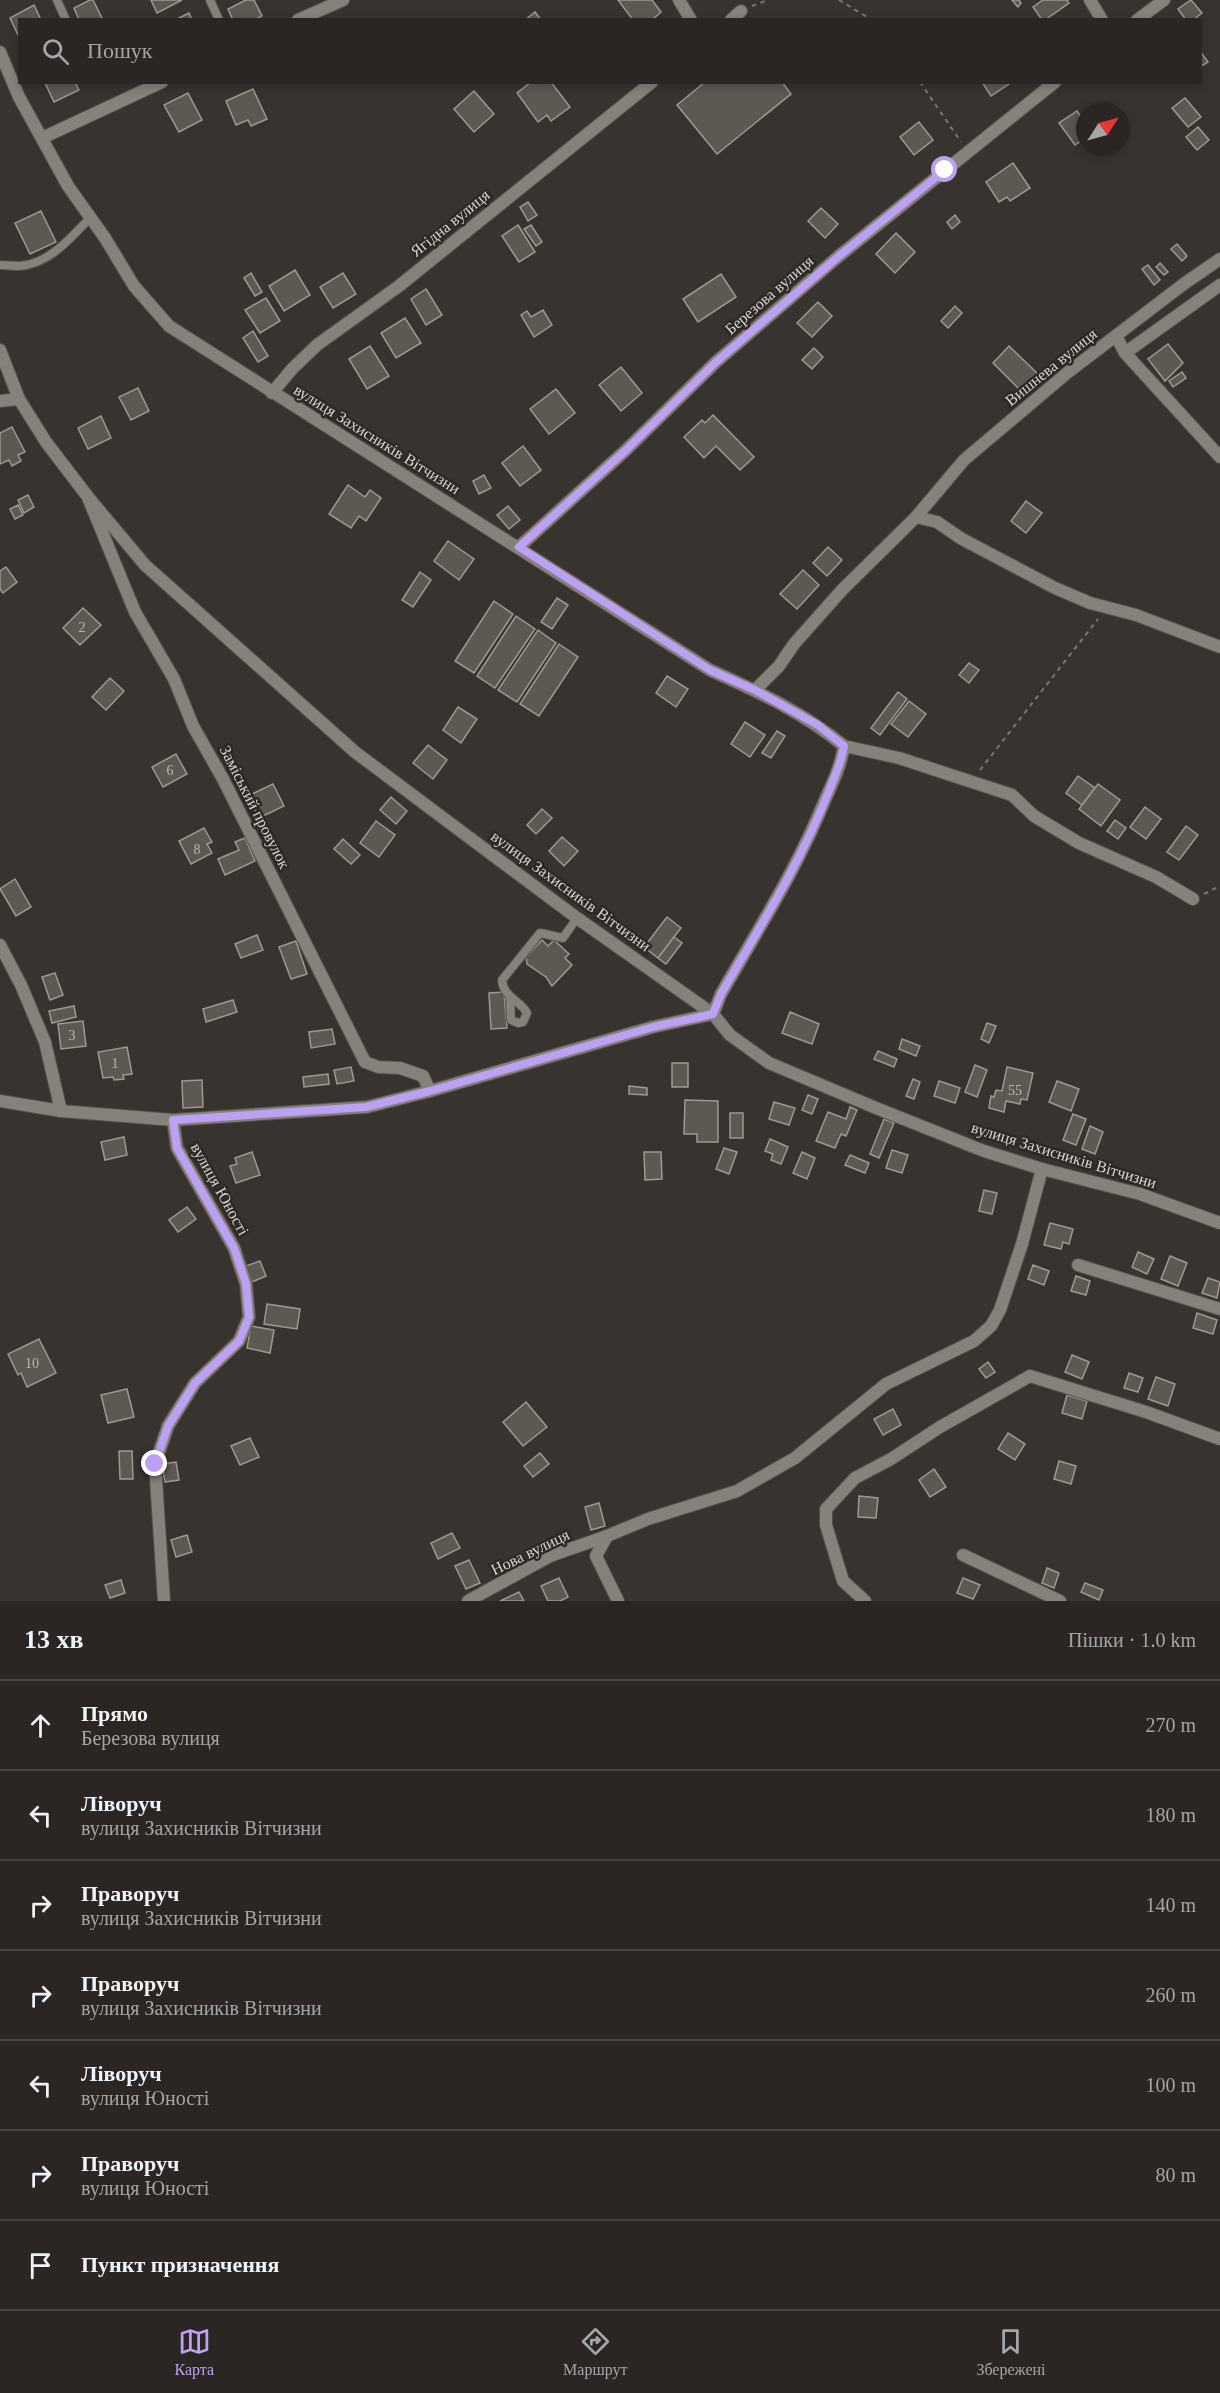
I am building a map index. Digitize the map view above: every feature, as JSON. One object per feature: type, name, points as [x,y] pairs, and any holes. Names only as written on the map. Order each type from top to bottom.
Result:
[{"type":"street","points":[[302,18],[343,0]]},
{"type":"street","points":[[679,0],[690,18]]},
{"type":"street","points":[[1090,0],[1101,18]]},
{"type":"street","points":[[1140,18],[1164,0]]},
{"type":"street","points":[[732,18],[741,11]]},
{"type":"street","name":"вулиця Захисників Вітчизни","points":[[0,52],[20,97],[68,186],[105,238],[134,286],[169,326],[710,670],[755,690],[818,725],[844,746],[899,758],[1011,795],[1034,816],[1079,843],[1156,877],[1194,898]]},
{"type":"street","points":[[42,138],[158,84]]},
{"type":"street","name":"Ягідна вулиця","points":[[272,393],[292,369],[317,345],[399,286],[650,84]]},
{"type":"street","name":"Березова вулиця","points":[[519,547],[626,450],[716,362],[839,256],[1052,84]]},
{"type":"street","name":"Вишнева вулиця","points":[[755,690],[779,666],[794,644],[842,590],[916,517],[964,460],[1042,394],[1185,283],[1220,259]]},
{"type":"street","points":[[1125,353],[1220,285]]},
{"type":"street","points":[[1116,336],[1125,353],[1220,457]]},
{"type":"street","name":"вулиця Захисників Вітчизни","points":[[0,350],[19,399],[46,442],[145,565],[355,752],[577,918],[713,1014],[730,1035],[769,1063],[984,1150],[1042,1169],[1140,1194],[1220,1223]]},
{"type":"street","points":[[0,401],[19,399]]},
{"type":"street","name":"Заміський провулок","points":[[88,497],[135,612],[174,679],[193,726],[228,790],[365,1062],[378,1067],[400,1068],[423,1076],[430,1091]]},
{"type":"street","points":[[916,517],[937,522],[962,539],[1055,588],[1145,618],[1220,647]]},
{"type":"street","points":[[0,1101],[61,1111],[173,1120],[366,1107],[653,1027],[713,1014],[721,994],[816,823],[842,760],[844,746]]},
{"type":"street","points":[[0,945],[21,985],[45,1042],[61,1111]]},
{"type":"street","name":"вулиця Юності","points":[[164,1601],[155,1464],[168,1426],[195,1383],[239,1341],[249,1317],[246,1284],[234,1248],[177,1148],[173,1120]]},
{"type":"street","name":"Нова вулиця","points":[[468,1601],[550,1556],[648,1519],[736,1491],[795,1458],[886,1384],[974,1341],[991,1326],[1000,1310],[1022,1244],[1042,1169]]},
{"type":"street","points":[[1078,1265],[1220,1309]]},
{"type":"street","points":[[865,1601],[843,1581],[826,1525],[826,1509],[855,1478],[891,1460],[940,1426],[1030,1376],[1146,1412],[1220,1439]]},
{"type":"street","points":[[607,1536],[596,1556],[618,1601]]},
{"type":"street","points":[[963,1555],[1060,1601]]},
{"type":"lane","points":[[57,0],[65,18]]},
{"type":"lane","points":[[210,0],[218,18]]},
{"type":"lane","points":[[0,265],[19,266],[35,263],[51,256],[90,218]]},
{"type":"lane","points":[[510,998],[502,986],[502,980],[540,933],[562,938],[577,918]]},
{"type":"path","points":[[741,11],[768,0]]},
{"type":"path","points":[[839,0],[869,18]]},
{"type":"path","points":[[921,84],[968,151]]},
{"type":"path","points":[[972,781],[1107,607]]},
{"type":"path","points":[[1194,898],[1220,886]]},
{"type":"building","points":[[93,0],[102,18],[78,18],[74,8]]},
{"type":"building","points":[[151,0],[182,0],[157,13]]},
{"type":"building","points":[[246,0],[254,0],[262,16],[232,18],[228,9]]},
{"type":"building","points":[[618,0],[652,0],[661,12],[654,18],[632,18]]},
{"type":"building","points":[[1012,0],[1019,0],[1021,3],[1018,7]]},
{"type":"building","points":[[1043,0],[1067,0],[1069,3],[1048,18],[1041,18],[1033,7]]},
{"type":"building","points":[[1191,0],[1202,13],[1196,18],[1185,18],[1178,9]]},
{"type":"building","points":[[34,5],[40,18],[18,18],[18,35],[10,18]]},
{"type":"building","points":[[535,12],[540,18],[528,18]]},
{"type":"building","points":[[189,13],[191,18],[179,18]]},
{"type":"building","points":[[1202,54],[1208,62],[1202,66]]},
{"type":"building","points":[[45,84],[76,84],[79,90],[54,102]]},
{"type":"building","points":[[528,84],[553,84],[570,107],[551,121],[547,115],[538,122],[517,93]]},
{"type":"building","points":[[703,84],[784,84],[791,94],[717,154],[677,105]]},
{"type":"building","points":[[983,84],[1009,84],[991,96]]},
{"type":"building","points":[[253,89],[267,119],[251,126],[248,120],[236,125],[226,101]]},
{"type":"building","points":[[474,91],[494,114],[474,132],[454,109]]},
{"type":"building","points":[[188,93],[202,120],[179,132],[164,105]]},
{"type":"building","points":[[1185,98],[1201,117],[1188,127],[1172,108]]},
{"type":"building","points":[[1076,112],[1076,144],[1075,145],[1059,123]]},
{"type":"building","points":[[919,122],[933,140],[914,155],[900,137]]},
{"type":"building","points":[[1198,127],[1209,140],[1197,150],[1186,137]]},
{"type":"building","points":[[1013,163],[1030,188],[1010,201],[1007,197],[999,202],[986,182]]},
{"type":"building","points":[[528,202],[537,215],[528,221],[520,207]]},
{"type":"building","points":[[821,208],[838,224],[825,238],[808,221]]},
{"type":"building","points":[[41,211],[56,242],[30,254],[15,223]]},
{"type":"building","points":[[955,215],[960,222],[952,229],[947,222]]},
{"type":"building","points":[[518,225],[535,252],[519,262],[502,236]]},
{"type":"building","points":[[531,225],[542,242],[536,246],[524,229]]},
{"type":"building","points":[[896,233],[915,252],[895,273],[876,254]]},
{"type":"building","points":[[1177,244],[1187,256],[1182,261],[1171,249]]},
{"type":"building","points":[[1160,263],[1168,272],[1164,275],[1156,267]]},
{"type":"building","points":[[1148,265],[1160,280],[1154,285],[1142,269]]},
{"type":"building","points":[[295,270],[310,295],[284,311],[269,286]]},
{"type":"building","points":[[251,273],[262,292],[255,296],[244,278]]},
{"type":"building","points":[[343,273],[356,294],[333,308],[320,287]]},
{"type":"building","points":[[721,274],[736,297],[698,322],[683,299]]},
{"type":"building","points":[[426,289],[442,315],[426,325],[411,299]]},
{"type":"building","points":[[266,298],[280,321],[260,333],[245,310]]},
{"type":"building","points":[[818,302],[832,316],[812,337],[797,323]]},
{"type":"building","points":[[955,306],[962,313],[948,328],[941,321]]},
{"type":"building","points":[[543,310],[552,325],[534,337],[521,315],[527,311],[531,317]]},
{"type":"building","points":[[405,318],[421,343],[396,358],[381,333]]},
{"type":"building","points":[[253,331],[268,356],[258,362],[243,338]]},
{"type":"building","points":[[1168,344],[1183,363],[1165,381],[1148,359]]},
{"type":"building","points":[[370,346],[389,376],[367,389],[349,359]]},
{"type":"building","points":[[1009,346],[1040,376],[1023,393],[993,363]]},
{"type":"building","points":[[814,348],[823,357],[812,369],[802,360]]},
{"type":"building","points":[[621,367],[642,393],[621,411],[599,385]]},
{"type":"building","points":[[1182,372],[1186,378],[1173,387],[1169,381]]},
{"type":"building","points":[[138,388],[149,411],[131,420],[119,397]]},
{"type":"building","points":[[556,389],[575,413],[549,434],[530,409]]},
{"type":"building","points":[[713,415],[754,457],[740,470],[716,446],[704,458],[684,437],[702,420],[705,423]]},
{"type":"building","points":[[101,416],[111,438],[88,449],[78,428]]},
{"type":"building","points":[[12,427],[25,452],[18,455],[21,461],[12,466],[9,460],[0,464],[0,433]]},
{"type":"building","points":[[523,446],[541,470],[520,486],[502,463]]},
{"type":"building","points":[[484,475],[491,488],[479,494],[473,481]]},
{"type":"building","points":[[348,485],[365,497],[370,490],[381,498],[366,521],[359,516],[351,528],[329,514]]},
{"type":"building","points":[[28,495],[34,507],[24,513],[18,500]]},
{"type":"building","points":[[1026,501],[1042,513],[1026,533],[1011,521]]},
{"type":"building","points":[[18,505],[23,515],[15,519],[10,509]]},
{"type":"building","points":[[508,506],[520,520],[509,529],[497,515]]},
{"type":"building","points":[[448,541],[474,559],[459,580],[434,561]]},
{"type":"building","points":[[828,547],[842,560],[827,576],[813,563]]},
{"type":"building","points":[[6,567],[17,582],[3,593],[0,589],[0,571]]},
{"type":"building","points":[[803,570],[819,585],[797,609],[780,594]]},
{"type":"building","points":[[420,572],[431,580],[413,607],[402,600]]},
{"type":"building","points":[[557,598],[568,605],[552,629],[541,622]]},
{"type":"building","points":[[494,601],[513,614],[474,673],[455,661]]},
{"type":"building","points":[[83,608],[101,625],[80,645],[63,628]]},
{"type":"building","points":[[516,616],[535,629],[495,688],[477,676]]},
{"type":"building","points":[[538,630],[556,643],[517,702],[498,690]]},
{"type":"building","points":[[559,644],[578,657],[539,716],[520,704]]},
{"type":"building","points":[[969,663],[979,670],[969,683],[959,675]]},
{"type":"building","points":[[667,676],[688,689],[676,707],[656,693]]},
{"type":"building","points":[[110,678],[124,691],[106,710],[92,697]]},
{"type":"building","points":[[898,692],[907,699],[880,735],[871,728]]},
{"type":"building","points":[[909,701],[926,714],[908,737],[891,724]]},
{"type":"building","points":[[458,707],[477,719],[461,743],[443,730]]},
{"type":"building","points":[[745,722],[765,735],[750,757],[731,744]]},
{"type":"building","points":[[777,731],[785,736],[771,758],[762,753]]},
{"type":"building","points":[[428,745],[447,760],[433,779],[413,763]]},
{"type":"building","points":[[176,754],[187,774],[163,787],[152,767]]},
{"type":"building","points":[[1078,776],[1095,788],[1082,805],[1066,793]]},
{"type":"building","points":[[273,784],[284,806],[259,818],[248,796]]},
{"type":"building","points":[[1098,784],[1120,800],[1101,826],[1079,809]]},
{"type":"building","points":[[391,797],[407,811],[396,824],[380,810]]},
{"type":"building","points":[[1145,807],[1161,819],[1146,839],[1130,827]]},
{"type":"building","points":[[542,809],[552,818],[536,834],[527,825]]},
{"type":"building","points":[[1115,820],[1126,828],[1118,839],[1107,831]]},
{"type":"building","points":[[376,821],[395,835],[379,857],[360,843]]},
{"type":"building","points":[[1186,826],[1198,835],[1179,860],[1167,852]]},
{"type":"building","points":[[204,828],[212,842],[207,844],[212,853],[191,864],[179,841]]},
{"type":"building","points":[[562,837],[578,851],[564,866],[549,851]]},
{"type":"building","points":[[245,838],[255,861],[225,875],[218,859],[239,850],[235,842]]},
{"type":"building","points":[[343,839],[360,855],[351,864],[334,849]]},
{"type":"building","points":[[15,879],[31,907],[16,916],[0,889]]},
{"type":"building","points":[[667,917],[681,928],[658,958],[644,947]]},
{"type":"building","points":[[257,935],[263,950],[241,958],[235,944]]},
{"type":"building","points":[[674,937],[682,943],[666,964],[658,958]]},
{"type":"building","points":[[542,940],[548,946],[554,940],[569,954],[565,958],[572,965],[552,986],[546,977],[527,964],[526,957]]},
{"type":"building","points":[[296,941],[307,974],[291,979],[279,947]]},
{"type":"building","points":[[55,973],[63,995],[50,1000],[42,977]]},
{"type":"building","points":[[504,992],[507,1028],[491,1029],[489,993]]},
{"type":"building","points":[[233,1000],[237,1012],[206,1022],[203,1009]]},
{"type":"building","points":[[74,1006],[76,1017],[52,1023],[49,1011]]},
{"type":"building","points":[[790,1012],[819,1024],[812,1044],[782,1033]]},
{"type":"building","points":[[83,1021],[86,1046],[61,1049],[58,1024]]},
{"type":"building","points":[[987,1023],[996,1026],[989,1043],[981,1039]]},
{"type":"building","points":[[332,1029],[335,1044],[311,1048],[309,1032]]},
{"type":"building","points":[[902,1039],[920,1046],[916,1056],[899,1049]]},
{"type":"building","points":[[127,1047],[132,1074],[123,1075],[124,1079],[103,1078],[98,1052]]},
{"type":"building","points":[[878,1051],[897,1059],[894,1067],[874,1059]]},
{"type":"building","points":[[672,1063],[688,1063],[688,1087],[672,1087]]},
{"type":"building","points":[[975,1065],[987,1070],[977,1097],[965,1092]]},
{"type":"building","points":[[351,1067],[354,1081],[337,1084],[334,1070]]},
{"type":"building","points":[[1007,1067],[1033,1073],[1027,1100],[1021,1099],[1020,1104],[1006,1101],[1004,1112],[989,1108],[991,1096],[994,1097],[996,1090],[1002,1091]]},
{"type":"building","points":[[328,1074],[329,1084],[304,1087],[303,1077]]},
{"type":"building","points":[[913,1079],[920,1082],[914,1099],[906,1096]]},
{"type":"building","points":[[202,1080],[203,1107],[183,1108],[182,1081]]},
{"type":"building","points":[[939,1081],[960,1088],[955,1103],[934,1096]]},
{"type":"building","points":[[1057,1081],[1079,1089],[1071,1111],[1049,1102]]},
{"type":"building","points":[[629,1086],[647,1088],[647,1095],[629,1094]]},
{"type":"building","points":[[808,1095],[818,1099],[812,1114],[802,1110]]},
{"type":"building","points":[[685,1100],[718,1101],[718,1142],[697,1142],[697,1134],[684,1134]]},
{"type":"building","points":[[774,1102],[795,1108],[789,1125],[769,1119]]},
{"type":"building","points":[[850,1107],[857,1110],[846,1136],[841,1134],[835,1148],[816,1141],[828,1112],[846,1119]]},
{"type":"building","points":[[730,1113],[743,1113],[743,1138],[730,1138]]},
{"type":"building","points":[[1073,1114],[1086,1119],[1076,1145],[1063,1140]]},
{"type":"building","points":[[884,1119],[894,1123],[879,1158],[870,1154]]},
{"type":"building","points":[[1090,1126],[1103,1132],[1095,1154],[1082,1149]]},
{"type":"building","points":[[124,1137],[127,1155],[105,1160],[101,1142]]},
{"type":"building","points":[[770,1139],[788,1147],[781,1164],[771,1160],[773,1154],[765,1151]]},
{"type":"building","points":[[724,1148],[737,1152],[729,1174],[716,1169]]},
{"type":"building","points":[[892,1150],[908,1155],[902,1173],[886,1168]]},
{"type":"building","points":[[252,1152],[260,1175],[236,1183],[230,1166],[237,1164],[235,1158]]},
{"type":"building","points":[[644,1152],[661,1152],[662,1179],[645,1180]]},
{"type":"building","points":[[802,1152],[815,1158],[807,1179],[793,1173]]},
{"type":"building","points":[[850,1155],[869,1163],[865,1173],[845,1165]]},
{"type":"building","points":[[984,1190],[997,1193],[992,1214],[979,1211]]},
{"type":"building","points":[[187,1207],[196,1219],[178,1232],[169,1220]]},
{"type":"building","points":[[1050,1223],[1073,1229],[1069,1244],[1063,1242],[1061,1249],[1044,1245]]},
{"type":"building","points":[[1138,1252],[1154,1259],[1147,1274],[1132,1267]]},
{"type":"building","points":[[1170,1256],[1187,1263],[1178,1286],[1161,1279]]},
{"type":"building","points":[[260,1261],[266,1276],[252,1282],[246,1266]]},
{"type":"building","points":[[1033,1265],[1049,1271],[1044,1285],[1028,1279]]},
{"type":"building","points":[[1076,1276],[1090,1281],[1086,1295],[1071,1291]]},
{"type":"building","points":[[1208,1278],[1220,1282],[1217,1298],[1202,1293]]},
{"type":"building","points":[[267,1304],[300,1309],[297,1329],[264,1324]]},
{"type":"building","points":[[1197,1313],[1217,1320],[1213,1334],[1193,1328]]},
{"type":"building","points":[[251,1326],[274,1330],[270,1353],[247,1348]]},
{"type":"building","points":[[39,1339],[56,1373],[27,1387],[21,1373],[18,1375],[8,1354]]},
{"type":"building","points":[[1072,1355],[1089,1362],[1082,1379],[1065,1372]]},
{"type":"building","points":[[988,1362],[995,1372],[986,1378],[979,1369]]},
{"type":"building","points":[[1129,1373],[1143,1378],[1138,1392],[1124,1388]]},
{"type":"building","points":[[1156,1377],[1175,1384],[1168,1406],[1148,1399]]},
{"type":"building","points":[[127,1389],[134,1417],[108,1423],[101,1395]]},
{"type":"building","points":[[1067,1395],[1087,1401],[1082,1419],[1062,1413]]},
{"type":"building","points":[[526,1402],[547,1427],[523,1446],[503,1422]]},
{"type":"building","points":[[893,1409],[901,1425],[883,1435],[874,1419]]},
{"type":"building","points":[[1008,1433],[1025,1444],[1015,1460],[998,1449]]},
{"type":"building","points":[[250,1438],[259,1457],[240,1465],[231,1446]]},
{"type":"building","points":[[119,1451],[132,1451],[133,1479],[120,1479]]},
{"type":"building","points":[[540,1453],[549,1464],[533,1477],[524,1466]]},
{"type":"building","points":[[1059,1461],[1076,1466],[1071,1484],[1054,1479]]},
{"type":"building","points":[[176,1462],[179,1480],[165,1482],[162,1464]]},
{"type":"building","points":[[934,1469],[946,1487],[930,1497],[919,1480]]},
{"type":"building","points":[[859,1496],[878,1498],[876,1518],[858,1517]]},
{"type":"building","points":[[599,1503],[605,1526],[591,1530],[585,1507]]},
{"type":"building","points":[[452,1533],[460,1548],[438,1559],[431,1543]]},
{"type":"building","points":[[187,1535],[192,1552],[176,1557],[171,1540]]},
{"type":"building","points":[[469,1560],[480,1583],[466,1589],[455,1566]]},
{"type":"building","points":[[1047,1568],[1059,1573],[1054,1588],[1042,1583]]},
{"type":"building","points":[[559,1578],[568,1597],[560,1601],[548,1601],[541,1586]]},
{"type":"building","points":[[963,1578],[980,1585],[973,1599],[957,1593]]},
{"type":"building","points":[[121,1580],[125,1593],[110,1598],[105,1585]]},
{"type":"building","points":[[1085,1583],[1103,1590],[1099,1600],[1081,1592]]},
{"type":"building","points":[[519,1592],[524,1601],[500,1601]]},
{"type":"route","points":[[155,1464],[168,1426],[195,1383],[239,1341],[249,1317],[246,1284],[234,1248],[177,1148],[173,1120],[366,1107],[653,1027],[713,1014],[721,994],[816,823],[842,760],[844,746],[818,725],[755,690],[710,670],[519,547],[531,533],[626,450],[716,362],[839,256],[945,170]]}]
